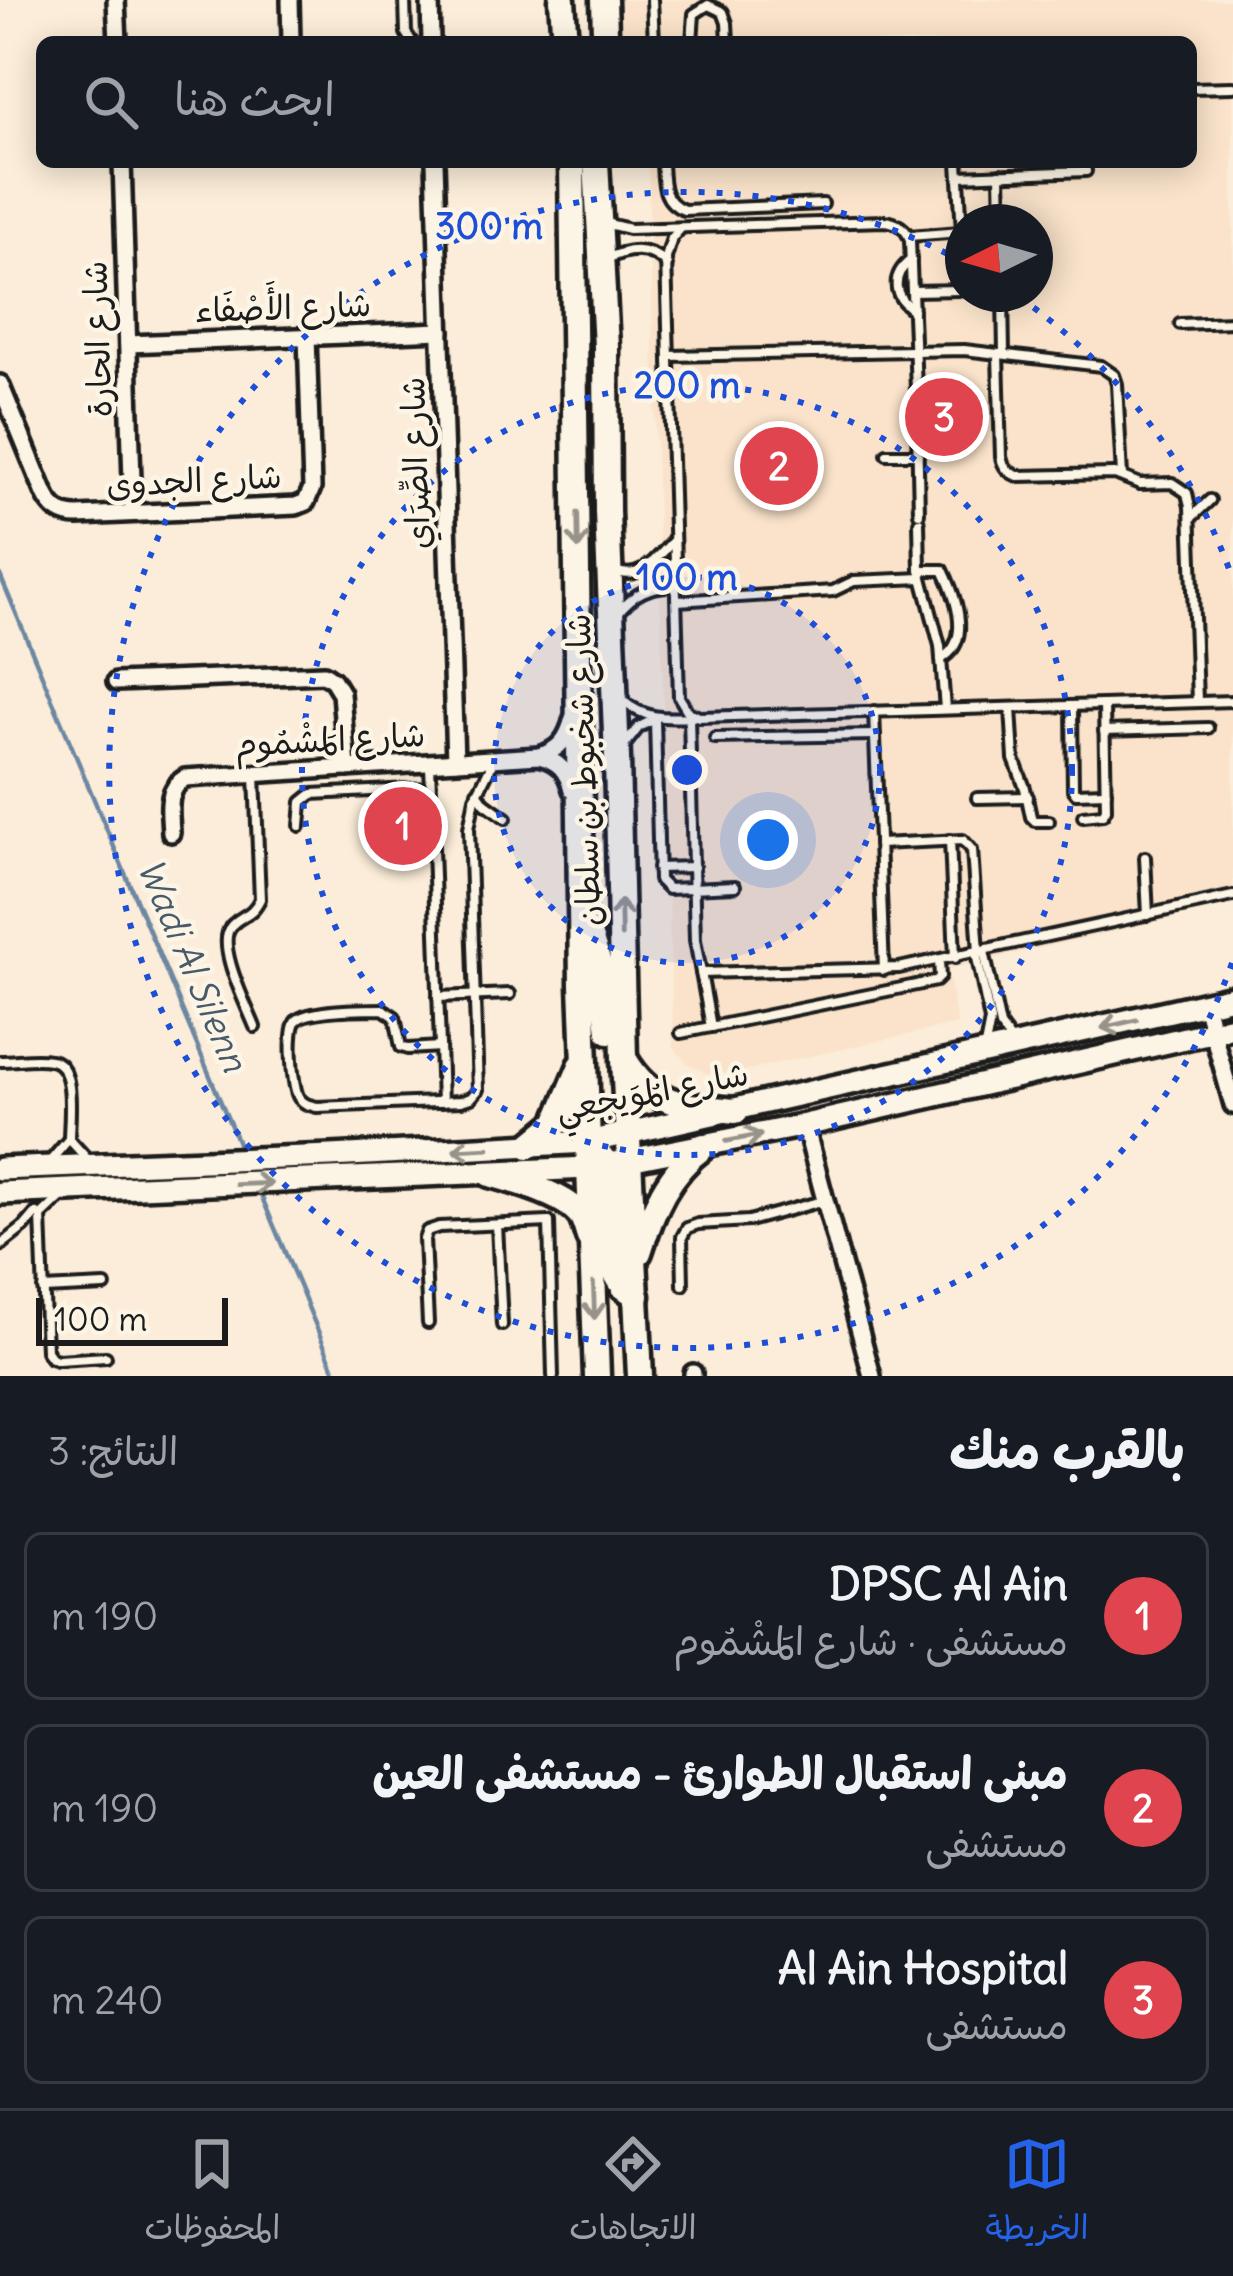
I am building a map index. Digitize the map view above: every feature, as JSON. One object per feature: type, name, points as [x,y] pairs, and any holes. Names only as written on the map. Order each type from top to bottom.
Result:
[{"type":"main road","points":[[562,0],[565,36]]},
{"type":"main road","points":[[592,0],[596,36]]},
{"type":"main road","points":[[602,36],[604,0]]},
{"type":"main road","name":"شارع شخبوط بن سلطان","points":[[572,168],[588,1142]]},
{"type":"main road","points":[[581,168],[588,284],[594,287],[600,272]]},
{"type":"main road","name":"شارع شخبوط بن سلطان","points":[[596,168],[606,347],[624,1059],[614,1153],[592,1246],[597,1376]]},
{"type":"main road","points":[[576,355],[582,349],[589,354],[597,472],[607,512]]},
{"type":"main road","points":[[582,919],[597,954],[605,992],[614,1153],[588,1142]]},
{"type":"main road","points":[[529,1146],[557,1123],[585,1052]]},
{"type":"main road","points":[[624,1059],[646,1088],[668,1101],[736,1111]]},
{"type":"main road","points":[[636,1284],[645,1233],[665,1187],[704,1146]]},
{"type":"main road","name":"شارع شخبوط بن سلطان","points":[[614,1153],[636,1284],[640,1376]]},
{"type":"main road","points":[[490,1174],[573,1208],[592,1246]]},
{"type":"street","points":[[116,0],[118,36]]},
{"type":"street","points":[[290,0],[291,36]]},
{"type":"street","points":[[430,0],[431,36]]},
{"type":"street","name":"شارع الحارة","points":[[122,168],[133,513]]},
{"type":"street","name":"شارع الصِّرَاي","points":[[435,168],[455,761]]},
{"type":"street","name":"شارع الأَصْفَاء","points":[[128,344],[441,331]]},
{"type":"street","name":"شارع الجدوى","points":[[0,384],[45,494],[56,509],[72,516],[296,506],[305,502],[312,488],[307,337]]},
{"type":"street","points":[[116,682],[324,674],[341,693],[347,768]]},
{"type":"street","points":[[539,756],[564,740],[579,705]]},
{"type":"street","points":[[539,756],[566,772],[581,806]]},
{"type":"street","name":"شارع المَشْمُوم","points":[[170,833],[170,795],[180,780],[539,756]]},
{"type":"street","name":"شارع المُوَيجعِي","points":[[614,1153],[736,1111],[1233,998]]},
{"type":"street","points":[[1205,1004],[1223,1030],[1233,1105]]},
{"type":"street","name":"شارع المُوَيجعِي","points":[[24,1204],[67,1191],[490,1174],[614,1153],[704,1146],[1223,1030]]},
{"type":"street","points":[[805,1126],[872,1376]]},
{"type":"street","name":"شارع المُوَيجعِي","points":[[0,1169],[588,1142]]},
{"type":"lane","points":[[405,0],[408,36]]},
{"type":"lane","points":[[652,0],[654,36]]},
{"type":"lane","points":[[692,36],[694,14],[708,5],[723,12],[728,36]]},
{"type":"lane","points":[[1197,88],[1233,87]]},
{"type":"lane","points":[[663,168],[666,197],[683,210],[823,204]]},
{"type":"lane","points":[[958,168],[960,204]]},
{"type":"lane","points":[[958,176],[1086,171]]},
{"type":"lane","points":[[1000,174],[1001,204]]},
{"type":"lane","points":[[598,219],[621,229],[884,221],[901,226],[909,236],[921,574],[936,625],[945,710]]},
{"type":"lane","points":[[680,228],[669,245],[667,265],[676,601],[679,697],[694,717]]},
{"type":"lane","points":[[909,236],[945,233]]},
{"type":"lane","points":[[600,272],[620,254],[644,251],[667,265]]},
{"type":"lane","points":[[911,260],[897,276],[896,290],[914,311]]},
{"type":"lane","points":[[913,292],[945,291]]},
{"type":"lane","points":[[1002,312],[1001,457],[1006,470],[1018,476],[1114,474],[1140,484],[1172,483],[1189,497],[1197,701]]},
{"type":"lane","points":[[1180,325],[1233,322]]},
{"type":"lane","points":[[670,356],[916,350],[1001,353],[1096,365],[1106,368],[1118,384],[1123,476]]},
{"type":"lane","points":[[886,454],[918,454]]},
{"type":"lane","points":[[1191,518],[1210,500]]},
{"type":"lane","points":[[609,565],[621,574],[637,574],[675,538]]},
{"type":"lane","points":[[676,601],[833,591],[854,581],[944,570],[959,640],[941,659]]},
{"type":"lane","points":[[610,624],[637,594],[676,586]]},
{"type":"lane","points":[[614,691],[637,711],[655,718],[1233,701]]},
{"type":"lane","points":[[1072,706],[1073,789],[1106,792]]},
{"type":"lane","points":[[1083,816],[1106,812],[1104,706]]},
{"type":"lane","points":[[1011,708],[1014,759],[1032,820],[1049,821]]},
{"type":"lane","points":[[874,711],[884,970]]},
{"type":"lane","points":[[694,717],[695,940],[711,1027]]},
{"type":"lane","points":[[617,758],[634,732],[655,718]]},
{"type":"lane","points":[[655,718],[659,880],[664,887],[735,886]]},
{"type":"lane","points":[[1104,731],[1208,728]]},
{"type":"lane","points":[[715,738],[875,735]]},
{"type":"lane","points":[[440,1047],[401,1047],[395,1017],[383,1009],[306,1015],[294,1024],[291,1034],[296,1092],[316,1107],[466,1100],[478,1090],[470,816],[495,759]]},
{"type":"lane","points":[[430,763],[442,1102]]},
{"type":"lane","points":[[255,773],[260,899],[254,911],[230,927],[225,941],[255,1027]]},
{"type":"lane","points":[[300,826],[302,802],[312,794],[430,788]]},
{"type":"lane","points":[[477,792],[506,818]]},
{"type":"lane","points":[[977,798],[1028,797]]},
{"type":"lane","points":[[470,816],[489,806]]},
{"type":"lane","points":[[879,844],[963,840],[971,847],[990,1021],[981,1055]]},
{"type":"lane","points":[[950,841],[955,958]]},
{"type":"lane","points":[[1145,856],[1148,915]]},
{"type":"lane","points":[[658,868],[694,867]]},
{"type":"lane","points":[[700,973],[884,970],[1233,896]]},
{"type":"lane","points":[[980,952],[1000,1026],[1016,1047]]},
{"type":"lane","points":[[681,1033],[938,981],[939,961]]},
{"type":"lane","points":[[438,997],[510,994]]},
{"type":"lane","points":[[0,1061],[48,1059],[64,1068],[69,1139],[41,1168]]},
{"type":"lane","points":[[69,1139],[95,1166]]},
{"type":"lane","points":[[24,1204],[67,1191]]},
{"type":"lane","points":[[683,1285],[682,1238],[687,1228],[749,1221],[824,1201]]},
{"type":"lane","points":[[0,1246],[24,1227],[24,1204]]},
{"type":"lane","points":[[24,1204],[43,1289],[48,1355],[58,1360],[106,1357]]},
{"type":"lane","points":[[428,1322],[424,1239],[428,1231],[548,1222],[553,1376]]},
{"type":"lane","points":[[497,1225],[502,1324]]},
{"type":"lane","points":[[43,1289],[105,1286]]},
{"type":"shaded area","points":[[610,0],[1233,0],[1233,904],[948,969],[957,1024],[738,1072],[708,1074],[687,1063],[673,1046],[648,168],[1197,168],[1197,36],[611,36]]},
{"type":"waterway","name":"Wadi Al Silenn","points":[[0,575],[241,1150]]},
{"type":"waterway","name":"Wadi Al Silenn","points":[[258,1188],[337,1376]]},
{"type":"place","name":"Al Ain Hospital","points":[[944,417]]},
{"type":"place","name":"مبنى استقبال الطوارئ - مستشفى العين","points":[[779,466]]},
{"type":"place","name":"DPSC Al Ain","points":[[403,826]]}]
